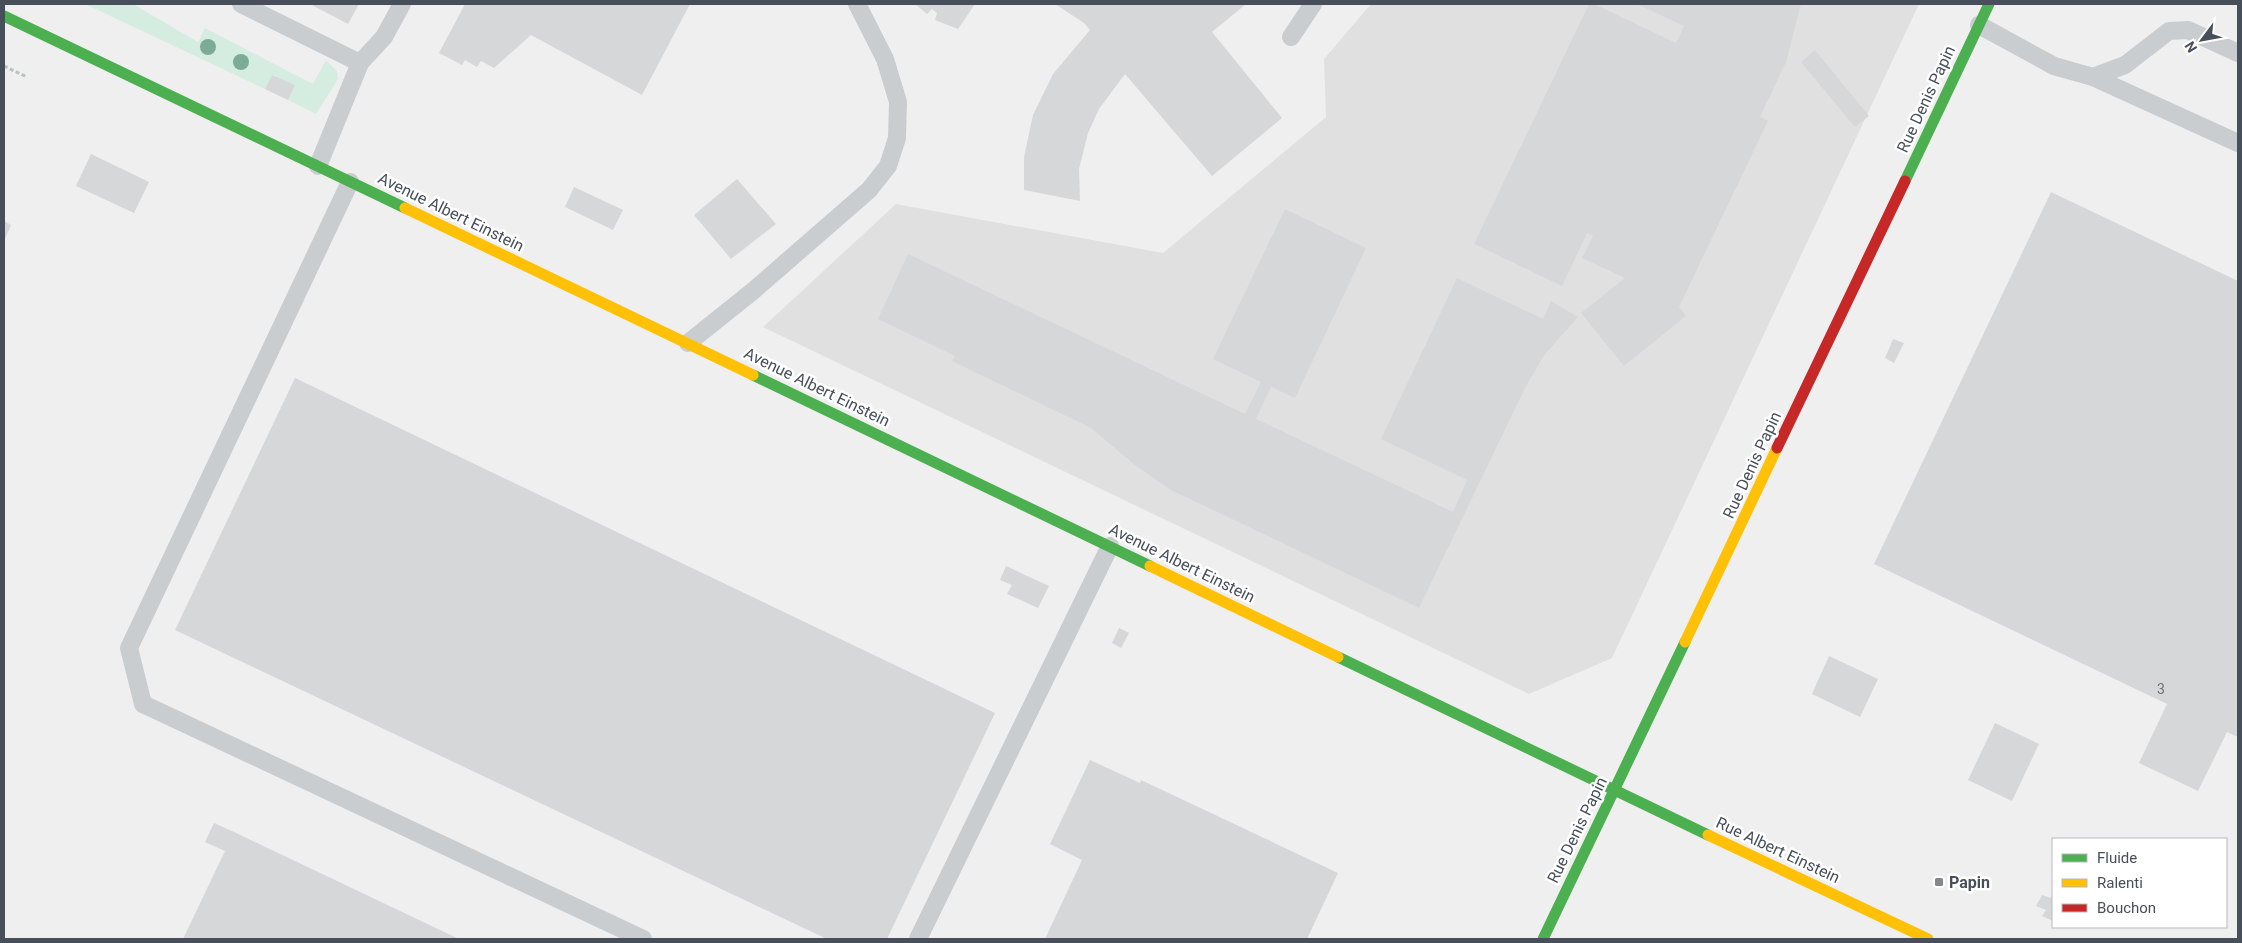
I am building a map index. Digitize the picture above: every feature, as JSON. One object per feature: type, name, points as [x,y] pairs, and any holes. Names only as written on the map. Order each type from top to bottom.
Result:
[{"type":"street","name":"Rue Denis Papin","points":[[1543,939],[1989,4]]},
{"type":"street","name":"Avenue Albert Einstein","points":[[4,16],[1110,546],[1614,791]]},
{"type":"street","name":"Rue Albert Einstein","points":[[1614,791],[1928,939]]},
{"type":"lane","points":[[241,4],[360,64]]},
{"type":"lane","points":[[318,166],[360,64],[384,37],[402,4]]},
{"type":"lane","points":[[688,343],[753,291],[869,190],[888,166],[897,138],[898,102],[885,59],[857,4]]},
{"type":"lane","points":[[1290,37],[1314,4]]},
{"type":"lane","points":[[1979,25],[2054,66],[2093,77],[2238,143]]},
{"type":"lane","points":[[2093,77],[2125,65],[2169,31],[2188,30],[2238,53]]},
{"type":"lane","points":[[350,182],[128,648],[143,704],[643,939]]},
{"type":"lane","points":[[918,939],[1110,546]]},
{"type":"path","points":[[4,66],[27,77]]},
{"type":"shaded area","points":[[1371,4],[1919,4],[1612,658],[1529,694],[763,327],[896,204],[1163,253],[1326,117],[1324,59]]},
{"type":"green space","points":[[85,4],[133,4],[198,42],[205,28],[313,84],[326,60],[337,71],[338,79],[316,114],[288,100],[294,85],[273,75],[265,89]]},
{"type":"building","points":[[310,4],[359,4],[348,24]]},
{"type":"building","points":[[465,4],[690,4],[642,95],[531,35],[494,68],[481,61],[477,67],[465,60],[462,65],[439,53]]},
{"type":"building","points":[[915,4],[975,4],[958,29],[935,20],[937,13],[932,9],[927,14]]},
{"type":"building","points":[[1055,4],[1246,4],[1212,32],[1282,118],[1212,176],[1125,74],[1099,109],[1088,133],[1079,169],[1080,201],[1024,190],[1024,157],[1033,115],[1053,74],[1090,30],[1084,23]]},
{"type":"building","points":[[1589,4],[1594,4],[1676,43],[1684,26],[1637,4],[1801,4],[1786,62],[1760,117],[1768,121],[1679,307],[1686,316],[1624,366],[1581,313],[1625,278],[1582,258],[1593,236],[1587,233],[1562,286],[1474,244]]},
{"type":"building","points":[[1815,50],[1869,116],[1855,127],[1801,62]]},
{"type":"building","points":[[272,75],[295,85],[288,100],[265,89]]},
{"type":"building","points":[[91,154],[149,182],[134,213],[76,186]]},
{"type":"building","points":[[737,179],[776,224],[731,259],[694,215]]},
{"type":"building","points":[[574,187],[623,210],[613,230],[565,207]]},
{"type":"building","points":[[2051,192],[2238,281],[2238,737],[2227,732],[2198,791],[2139,763],[2167,704],[1874,564]]},
{"type":"building","points":[[1285,209],[1366,248],[1295,398],[1271,387],[1256,419],[1453,512],[1467,480],[1381,439],[1457,278],[1543,319],[1551,301],[1578,317],[1545,354],[1526,386],[1419,608],[1171,490],[1135,465],[1091,428],[952,361],[955,356],[878,319],[908,254],[1245,414],[1261,382],[1213,359]]},
{"type":"building","points":[[4,221],[11,225],[4,241]]},
{"type":"building","points":[[1893,339],[1904,343],[1894,363],[1885,358]]},
{"type":"building","points":[[295,378],[995,713],[887,939],[827,939],[175,630]]},
{"type":"building","points":[[1006,566],[1049,586],[1038,608],[1007,594],[1012,585],[1000,580]]},
{"type":"building","points":[[1119,628],[1129,633],[1121,648],[1112,643]]},
{"type":"building","points":[[1829,656],[1878,679],[1860,717],[1812,694]]},
{"type":"building","points":[[1995,723],[2039,744],[2012,801],[1968,780]]},
{"type":"building","points":[[1090,760],[1140,783],[1141,780],[1338,873],[1307,939],[1045,939],[1082,860],[1050,844]]},
{"type":"building","points":[[214,823],[459,939],[183,939],[225,851],[205,842]]},
{"type":"building","points":[[2042,895],[2051,898],[2052,896],[2052,921],[2042,916],[2046,910],[2036,906]]},
{"type":"traffic: fast","points":[[1905,181],[1989,4]]},
{"type":"traffic: fast","points":[[4,16],[405,208]]},
{"type":"traffic: fast","points":[[753,375],[1150,566]]},
{"type":"traffic: fast","points":[[1543,939],[1685,642]]},
{"type":"traffic: fast","points":[[1338,657],[1708,835]]},
{"type":"traffic: slow","points":[[405,208],[753,375]]},
{"type":"traffic: slow","points":[[1685,642],[1777,448]]},
{"type":"traffic: slow","points":[[1150,566],[1338,657]]},
{"type":"traffic: slow","points":[[1708,835],[1928,939]]},
{"type":"traffic: jam","points":[[1777,448],[1905,181]]},
{"type":"place","name":"Papin","points":[[1939,882]]}]
